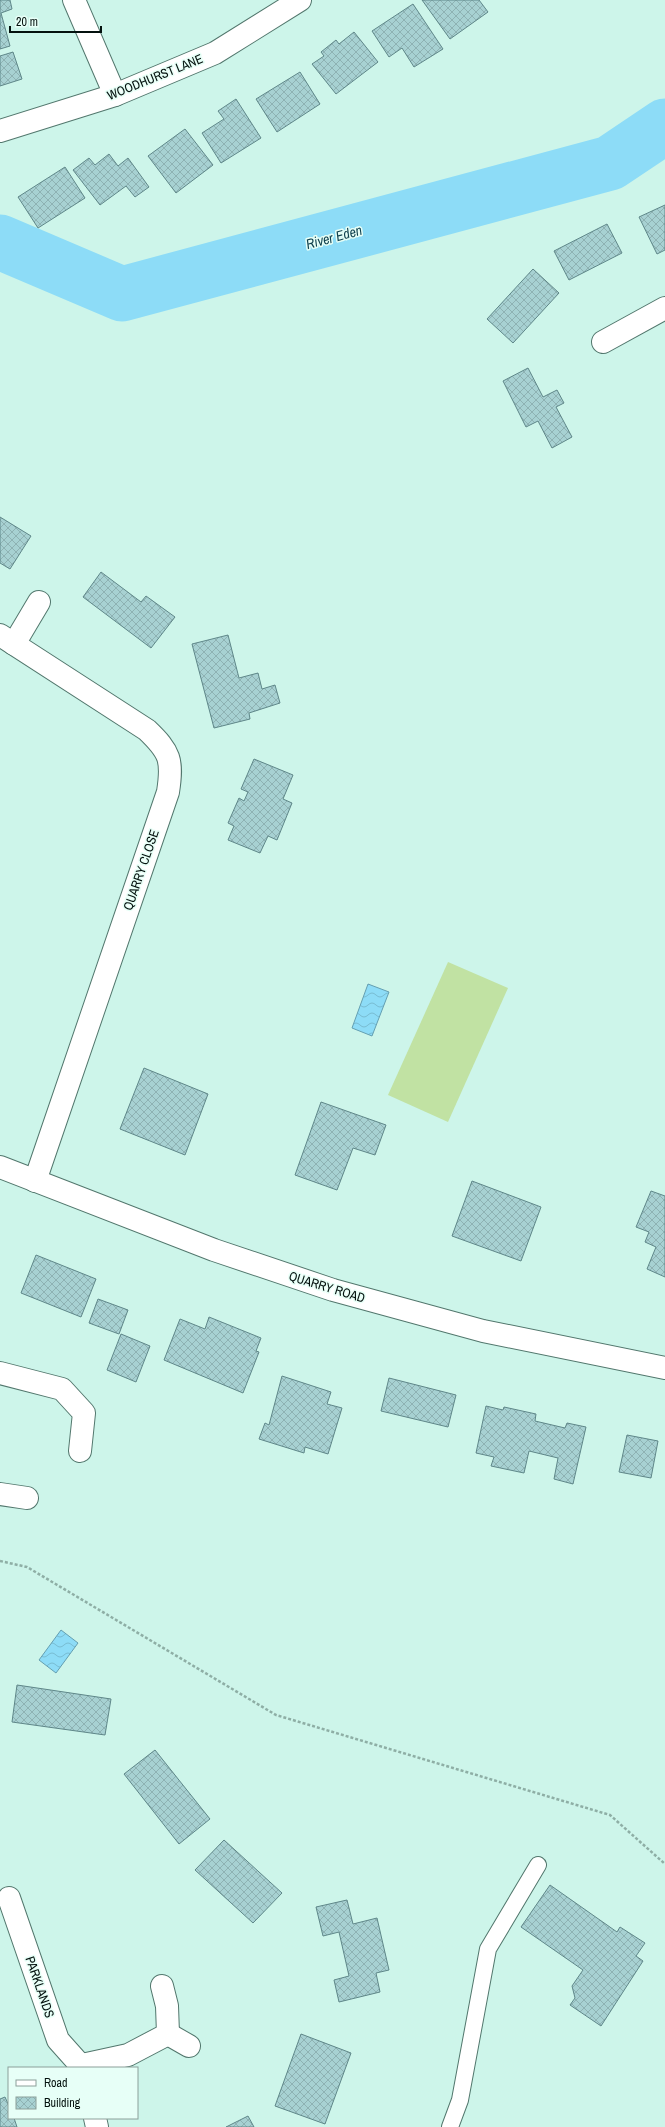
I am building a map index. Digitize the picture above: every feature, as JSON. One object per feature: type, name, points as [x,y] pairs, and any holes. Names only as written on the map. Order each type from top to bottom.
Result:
[{"type":"street","points":[[74,0],[86,31],[115,95]]},
{"type":"street","name":"WOODHURST LANE","points":[[0,131],[115,95],[216,53],[300,0]]},
{"type":"street","points":[[603,342],[665,308]]},
{"type":"street","points":[[7,640],[39,602]]},
{"type":"street","name":"QUARRY CLOSE","points":[[7,640],[147,730],[163,745],[172,769],[168,792],[35,1181]]},
{"type":"street","name":"QUARRY ROAD","points":[[0,1167],[214,1250],[333,1290],[483,1331],[665,1368]]},
{"type":"street","points":[[0,1373],[62,1389],[84,1413],[80,1451]]},
{"type":"street","points":[[0,1494],[27,1498]]},
{"type":"street","name":"PARKLANDS","points":[[9,1898],[58,2040],[83,2067]]},
{"type":"street","points":[[162,1986],[167,2006],[168,2034]]},
{"type":"street","points":[[83,2067],[128,2055],[168,2034]]},
{"type":"street","points":[[168,2034],[189,2046]]},
{"type":"lane","points":[[450,2127],[460,2100],[488,1948],[538,1865]]},
{"type":"path","points":[[0,1561],[27,1567],[276,1715],[610,1815],[665,1864]]},
{"type":"green space","points":[[448,962],[508,988],[448,1122],[388,1095]]},
{"type":"water","points":[[368,984],[389,992],[372,1036],[352,1028]]},
{"type":"water","points":[[61,1630],[78,1643],[56,1673],[39,1660]]},
{"type":"building","points":[[0,0],[10,0],[12,9],[1,13],[10,46],[0,49]]},
{"type":"building","points":[[422,0],[479,0],[488,12],[450,39]]},
{"type":"building","points":[[413,4],[443,49],[414,67],[402,48],[389,57],[372,31]]},
{"type":"building","points":[[354,32],[378,62],[336,94],[312,64],[324,56],[321,52],[336,40],[339,44]]},
{"type":"building","points":[[13,52],[22,79],[0,86],[0,56]]},
{"type":"building","points":[[300,72],[320,104],[277,132],[256,99]]},
{"type":"building","points":[[236,99],[261,138],[221,163],[202,133],[224,119],[218,111]]},
{"type":"building","points":[[185,129],[213,165],[176,193],[148,156]]},
{"type":"building","points":[[109,154],[118,166],[128,158],[149,187],[135,197],[126,186],[100,205],[73,170],[89,158],[95,165]]},
{"type":"building","points":[[65,167],[85,198],[38,228],[18,197]]},
{"type":"building","points":[[665,205],[665,250],[657,254],[639,217]]},
{"type":"building","points":[[607,224],[622,253],[569,280],[554,251]]},
{"type":"building","points":[[533,269],[559,293],[513,343],[487,319]]},
{"type":"building","points":[[528,368],[543,397],[557,390],[564,403],[556,407],[572,437],[552,448],[538,421],[526,427],[503,381]]},
{"type":"building","points":[[0,517],[31,536],[10,569],[0,563]]},
{"type":"building","points":[[101,572],[141,602],[146,596],[175,617],[151,648],[83,597]]},
{"type":"building","points":[[228,635],[239,678],[258,673],[262,689],[275,685],[280,703],[249,713],[250,719],[214,728],[192,644]]},
{"type":"building","points":[[254,759],[293,775],[283,799],[292,803],[277,840],[268,836],[260,853],[228,840],[234,826],[228,823],[239,798],[244,801],[248,792],[241,789]]},
{"type":"building","points":[[144,1068],[208,1094],[185,1155],[120,1129]]},
{"type":"building","points":[[321,1102],[386,1125],[375,1155],[353,1148],[337,1190],[295,1175]]},
{"type":"building","points":[[472,1181],[541,1207],[521,1261],[452,1236]]},
{"type":"building","points":[[651,1191],[665,1196],[665,1277],[647,1269],[656,1247],[645,1242],[649,1232],[636,1227]]},
{"type":"building","points":[[36,1255],[96,1279],[81,1317],[21,1293]]},
{"type":"building","points":[[98,1299],[128,1310],[119,1334],[89,1323]]},
{"type":"building","points":[[209,1317],[261,1338],[256,1351],[259,1352],[243,1393],[164,1360],[180,1319],[205,1329]]},
{"type":"building","points":[[121,1334],[150,1346],[136,1382],[107,1370]]},
{"type":"building","points":[[282,1376],[331,1392],[327,1404],[342,1408],[328,1454],[305,1447],[304,1453],[259,1439],[265,1423],[269,1425]]},
{"type":"building","points":[[389,1378],[456,1395],[448,1427],[381,1411]]},
{"type":"building","points":[[486,1406],[503,1410],[504,1407],[536,1414],[535,1421],[565,1428],[567,1423],[586,1427],[573,1484],[554,1479],[558,1458],[529,1451],[524,1473],[491,1466],[494,1457],[476,1453]]},
{"type":"building","points":[[627,1435],[658,1441],[651,1478],[619,1472]]},
{"type":"building","points":[[17,1685],[111,1699],[105,1735],[12,1722]]},
{"type":"building","points":[[155,1750],[210,1819],[179,1844],[124,1774]]},
{"type":"building","points":[[224,1840],[282,1893],[253,1923],[195,1870]]},
{"type":"building","points":[[550,1885],[617,1932],[620,1927],[645,1943],[636,1956],[643,1961],[601,2026],[570,2005],[575,1998],[572,1986],[583,1970],[521,1927]]},
{"type":"building","points":[[347,1900],[353,1924],[377,1918],[389,1970],[376,1973],[380,1992],[339,2002],[334,1980],[349,1976],[339,1932],[323,1936],[316,1907]]},
{"type":"building","points":[[301,2034],[351,2053],[325,2124],[275,2106]]},
{"type":"building","points":[[5,2097],[8,2104],[8,2119],[14,2119],[17,2127],[0,2127],[0,2099]]},
{"type":"building","points":[[248,2116],[254,2127],[226,2127]]},
{"type":"waterway","name":"River Eden","points":[[0,242],[122,294],[610,163],[665,126]]}]
